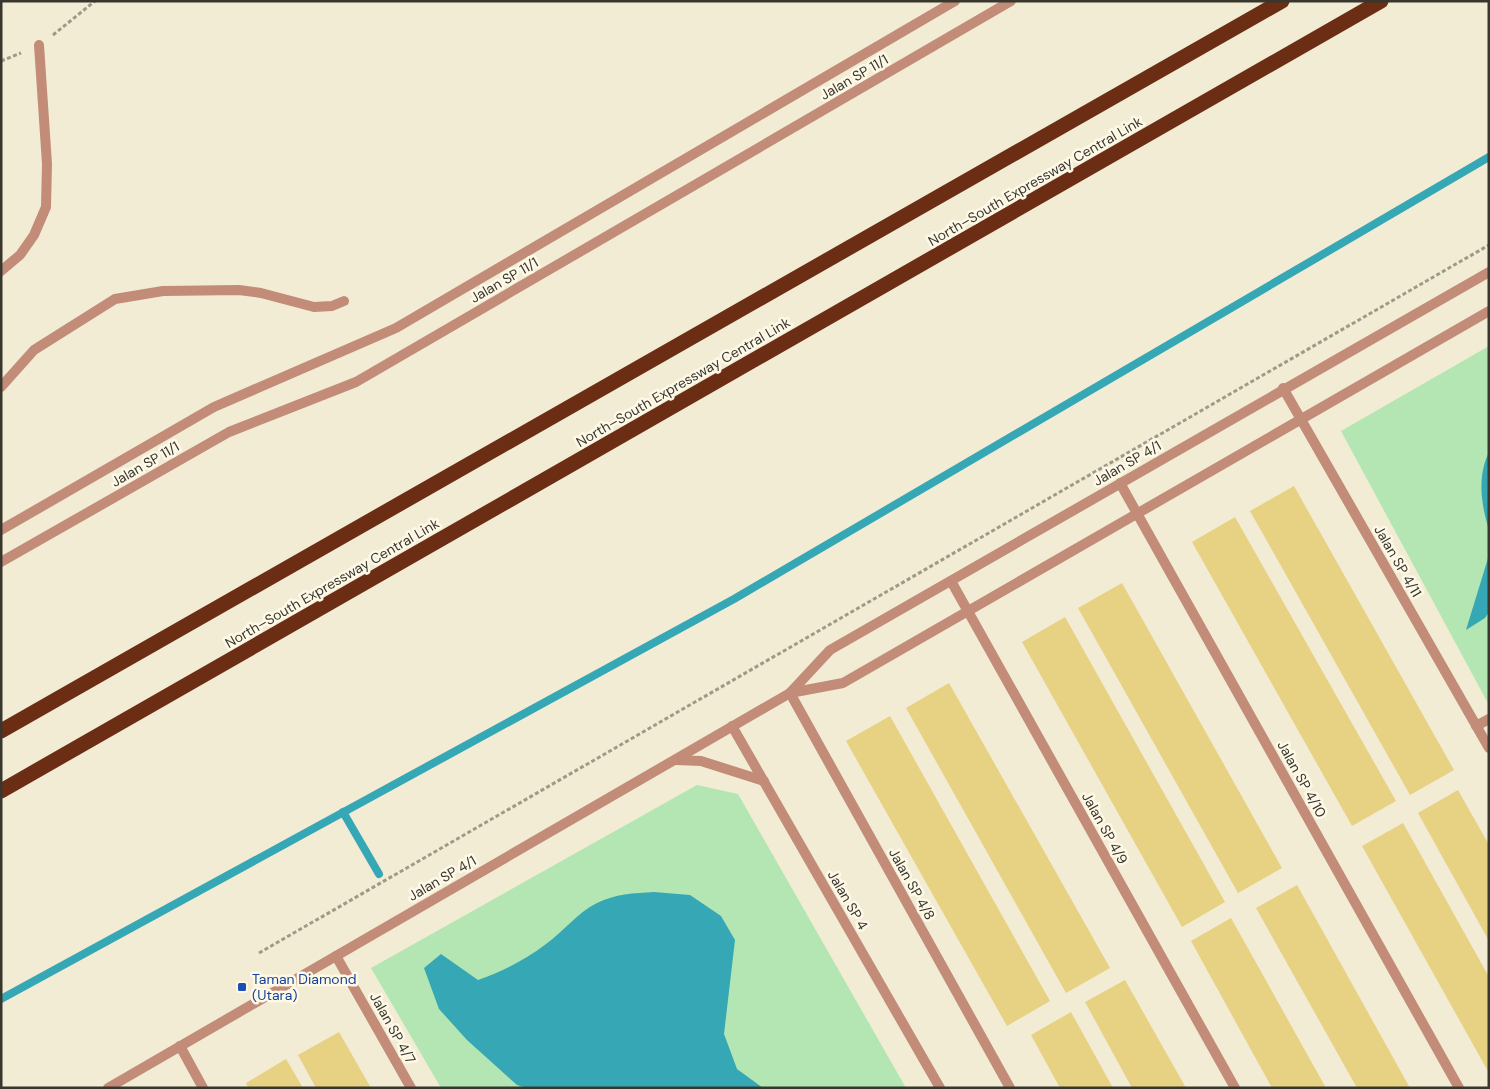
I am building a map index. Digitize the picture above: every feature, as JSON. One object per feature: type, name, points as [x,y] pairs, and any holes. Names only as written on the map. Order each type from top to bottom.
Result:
[{"type":"highway","points":[[1,731],[1282,1]]},
{"type":"highway","name":"North–South Expressway Central Link","points":[[1,791],[1382,1]]},
{"type":"street","name":"Jalan SP 11/1","points":[[1,530],[214,407],[396,328],[955,1]]},
{"type":"street","name":"Jalan SP 11/1","points":[[1,562],[229,432],[356,382],[1011,1]]},
{"type":"street","points":[[1,272],[20,255],[34,235],[46,207],[47,164],[39,45]]},
{"type":"street","name":"Jalan SP 4/1","points":[[108,1088],[790,693],[830,650],[1283,388],[1489,272]]},
{"type":"street","points":[[1,387],[34,350],[115,299],[163,291],[239,290],[261,293],[314,307],[332,306],[344,301]]},
{"type":"street","name":"Jalan SP 4/1","points":[[790,693],[843,683],[1489,311]]},
{"type":"street","name":"Jalan SP 4/11","points":[[1283,388],[1489,748]]},
{"type":"street","name":"Jalan SP 4/10","points":[[1120,483],[1459,1088]]},
{"type":"street","name":"Jalan SP 4/9","points":[[951,581],[966,611],[1235,1088]]},
{"type":"street","name":"Jalan SP 4/8","points":[[790,693],[1010,1088]]},
{"type":"street","points":[[1476,726],[1489,719]]},
{"type":"street","name":"Jalan SP 4","points":[[732,726],[940,1088]]},
{"type":"street","points":[[675,760],[701,761],[764,781]]},
{"type":"street","name":"Jalan SP 4/7","points":[[336,956],[410,1088]]},
{"type":"street","points":[[180,1046],[203,1088]]},
{"type":"path","points":[[259,953],[1489,245]]},
{"type":"green space","points":[[1489,346],[1489,705],[1341,431]]},
{"type":"green space","points":[[697,785],[738,794],[906,1088],[441,1088],[371,968]]},
{"type":"water","points":[[1489,452],[1489,530],[1482,500],[1482,481],[1485,461]]},
{"type":"water","points":[[1489,555],[1489,612],[1485,618],[1466,630]]},
{"type":"water","points":[[654,892],[690,895],[721,916],[735,940],[724,1034],[737,1069],[763,1088],[527,1088],[517,1085],[467,1040],[439,1009],[424,968],[441,954],[478,980],[505,969],[530,955],[597,903],[618,896]]},
{"type":"building","points":[[1294,486],[1454,770],[1410,795],[1250,511]]},
{"type":"building","points":[[1235,517],[1396,801],[1352,826],[1192,542]]},
{"type":"building","points":[[1122,583],[1282,868],[1238,893],[1078,608]]},
{"type":"building","points":[[1065,617],[1225,902],[1182,927],[1022,642]]},
{"type":"building","points":[[949,683],[1110,968],[1066,993],[906,708]]},
{"type":"building","points":[[890,716],[1050,1001],[1007,1026],[846,741]]},
{"type":"building","points":[[1458,790],[1489,845],[1489,941],[1418,813]]},
{"type":"building","points":[[1403,823],[1489,977],[1489,1073],[1362,846]]},
{"type":"building","points":[[1297,885],[1410,1088],[1357,1088],[1256,908]]},
{"type":"building","points":[[1231,918],[1326,1088],[1272,1088],[1191,941]]},
{"type":"building","points":[[1125,980],[1186,1088],[1132,1088],[1085,1002]]},
{"type":"building","points":[[1071,1012],[1113,1088],[1060,1088],[1031,1035]]},
{"type":"building","points":[[339,1032],[371,1088],[316,1088],[298,1055]]},
{"type":"building","points":[[286,1059],[303,1088],[248,1088],[246,1083]]},
{"type":"waterway","points":[[1,999],[734,599],[1489,157]]},
{"type":"waterway","points":[[343,812],[379,874]]},
{"type":"place","name":"Taman Diamond (Utara)","points":[[242,987]]}]
